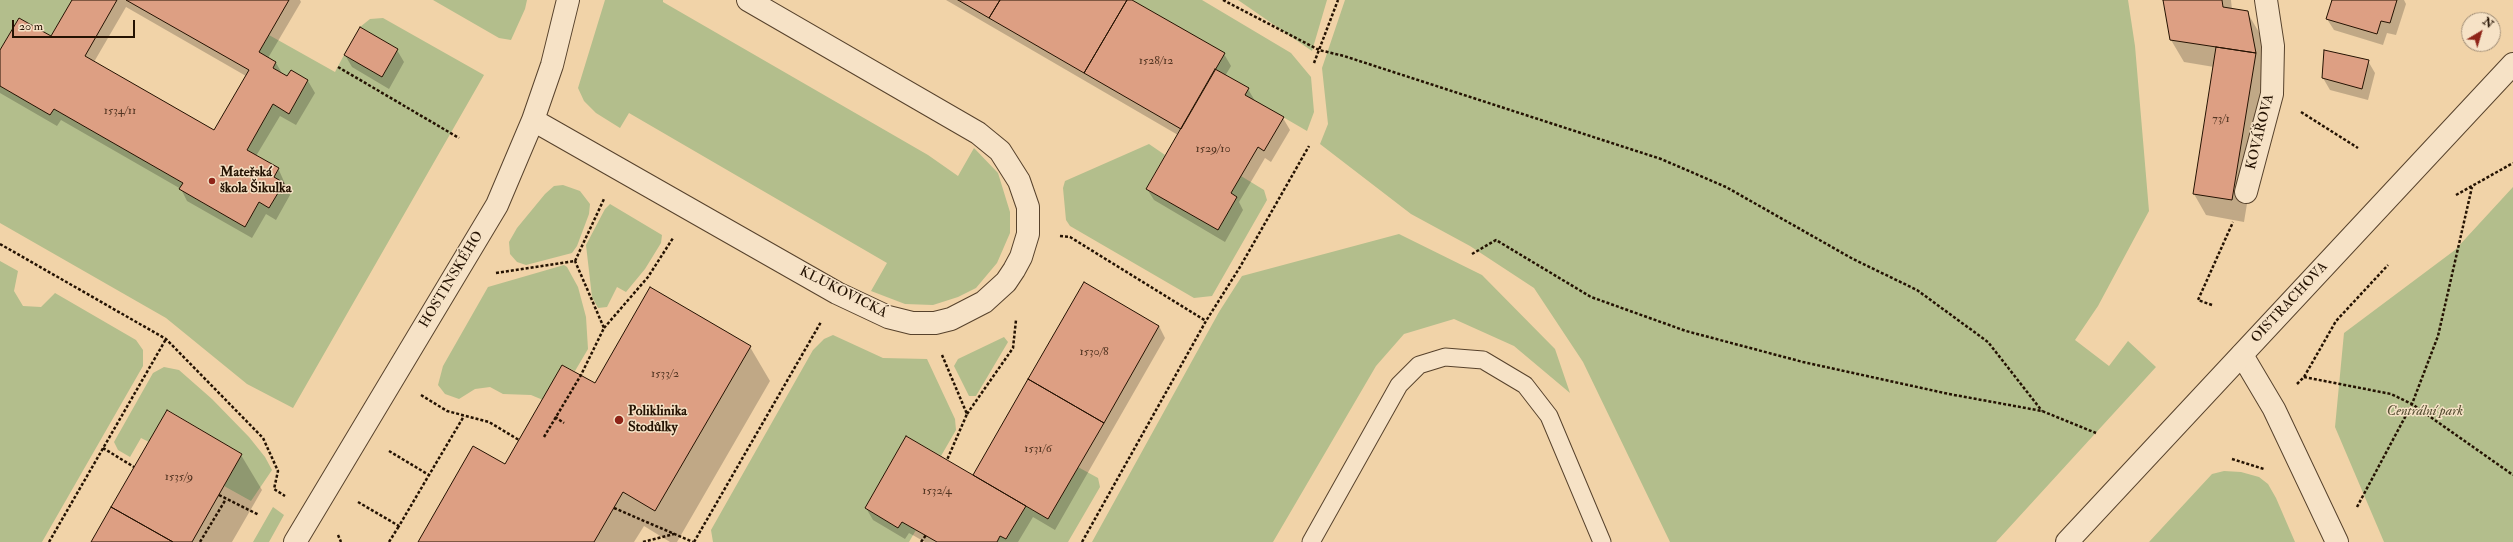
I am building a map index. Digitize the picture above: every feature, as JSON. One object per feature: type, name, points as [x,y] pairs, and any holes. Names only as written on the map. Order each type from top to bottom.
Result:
[{"type":"street","name":"HOSTINSKÉHO","points":[[295,542],[497,205],[533,120],[552,64],[568,0]]},
{"type":"street","name":"KLUKOVICKÁ","points":[[533,120],[837,293],[888,317],[912,323],[935,324],[951,320],[984,302],[1006,282],[1021,257],[1028,234],[1028,207],[1019,181],[1000,151],[978,133],[748,0]]},
{"type":"street","name":"KOVÁŘOVA","points":[[2246,192],[2272,94],[2273,46],[2266,0]]},
{"type":"street","name":"OISTRACHOVA","points":[[2067,542],[2513,64]]},
{"type":"street","points":[[2242,355],[2274,409],[2337,542]]},
{"type":"lane","points":[[1311,542],[1399,385],[1420,365],[1445,356],[1483,360],[1525,385],[1549,416],[1602,542]]},
{"type":"path","points":[[1223,0],[1319,50],[1344,56],[1661,159],[1726,187],[1853,259],[1917,290],[1988,342],[2042,411]]},
{"type":"path","points":[[1314,63],[1338,0]]},
{"type":"path","points":[[338,67],[459,138]]},
{"type":"path","points":[[2311,118],[2358,148]]},
{"type":"path","points":[[1082,542],[1206,321],[1240,267],[1309,146]]},
{"type":"path","points":[[2456,195],[2513,163]]},
{"type":"path","points":[[2366,494],[2412,404],[2438,336],[2472,187]]},
{"type":"path","points":[[2212,305],[2198,300],[2246,192]]},
{"type":"path","points":[[604,328],[575,261],[607,193]]},
{"type":"path","points":[[544,436],[581,375],[604,328],[648,277],[676,233]]},
{"type":"path","points":[[1028,234],[1070,237],[1206,321]]},
{"type":"path","points":[[1472,254],[1496,240],[1592,297],[1686,331],[1803,362],[1949,394],[2042,411],[2096,433]]},
{"type":"path","points":[[0,244],[166,339],[263,438],[278,471],[274,489],[290,498]]},
{"type":"path","points":[[491,273],[575,261]]},
{"type":"path","points":[[2274,409],[2304,377],[2336,321],[2388,264]]},
{"type":"path","points":[[614,508],[694,542],[837,293]]},
{"type":"path","points":[[946,460],[967,414],[1013,348],[1016,320]]},
{"type":"path","points":[[49,542],[166,339]]},
{"type":"path","points":[[940,351],[967,414]]},
{"type":"path","points":[[2304,377],[2391,394],[2412,404],[2513,476]]},
{"type":"path","points":[[416,391],[447,411],[489,422],[519,440]]},
{"type":"path","points":[[389,542],[464,416]]},
{"type":"path","points":[[555,417],[564,423]]},
{"type":"path","points":[[103,448],[134,467]]},
{"type":"path","points":[[383,448],[429,475]]},
{"type":"path","points":[[219,495],[259,515]]},
{"type":"path","points":[[200,542],[226,499]]},
{"type":"path","points":[[354,500],[399,526]]},
{"type":"path","points":[[642,542],[675,534]]},
{"type":"path","points":[[921,542],[926,535]]},
{"type":"green space","points":[[0,0],[72,0],[51,36],[19,18],[0,50]]},
{"type":"green space","points":[[433,0],[527,0],[525,9],[511,40],[499,38]]},
{"type":"green space","points":[[605,0],[663,0],[663,2],[928,155],[958,176],[974,148],[998,173],[1010,212],[1010,233],[997,263],[976,288],[958,297],[933,305],[905,304],[871,291],[887,263],[629,113],[620,128],[596,113],[584,101],[578,88]]},
{"type":"green space","points":[[1132,0],[1202,0],[1291,53],[1311,77],[1314,112],[1307,131],[1245,95],[1249,88],[1215,69],[1224,53]]},
{"type":"green space","points":[[1238,0],[1327,0],[1312,51]]},
{"type":"green space","points":[[1345,0],[2128,0],[2135,46],[2149,211],[2098,306],[2075,340],[2109,366],[2128,341],[2156,367],[1996,542],[1670,542],[1583,362],[1534,288],[1470,246],[1411,214],[1320,144],[1328,124],[1322,68]]},
{"type":"green space","name":"Mateřská škola Šikulka","points":[[383,18],[484,75],[293,408],[247,384],[166,318],[0,223],[0,86],[50,115],[54,109],[183,183],[180,190],[245,227],[259,202],[269,208],[284,183],[274,177],[279,168],[247,150],[273,104],[289,114],[308,80],[291,70],[287,76],[273,68],[276,62],[259,52],[269,35],[335,72],[344,55],[382,77],[398,49],[360,27],[370,19]]},
{"type":"green space","points":[[1149,144],[1165,155],[1146,189],[1218,230],[1237,197],[1231,193],[1241,176],[1264,190],[1267,200],[1212,296],[1194,298],[1070,226],[1066,220],[1063,188],[1065,181]]},
{"type":"green space","points":[[563,185],[580,191],[590,204],[589,214],[577,246],[572,253],[526,265],[517,262],[510,254],[509,242],[517,228],[545,194],[554,186]]},
{"type":"green space","name":"Centrální park","points":[[2513,187],[2513,542],[2384,542],[2335,427],[2344,333],[2455,250]]},
{"type":"green space","points":[[610,204],[662,235],[661,243],[645,269],[626,292],[617,287],[607,307],[598,308],[592,297],[586,245],[605,209]]},
{"type":"green space","points":[[1399,234],[1482,275],[1555,349],[1570,393],[1514,346],[1454,319],[1404,334],[1376,366],[1273,542],[1092,542],[1219,312],[1242,276]]},
{"type":"green space","points":[[0,261],[18,271],[14,291],[23,306],[41,307],[55,293],[136,340],[143,350],[143,366],[42,542],[0,542]]},
{"type":"green space","points":[[564,265],[567,267],[578,287],[586,317],[588,349],[575,371],[562,365],[543,400],[531,395],[503,394],[490,387],[475,389],[459,399],[445,394],[438,385],[443,366],[488,287]]},
{"type":"green space","points":[[833,335],[883,358],[927,359],[955,419],[956,430],[941,456],[906,436],[865,508],[898,528],[902,522],[916,530],[909,542],[713,542],[711,530],[813,350],[824,339]]},
{"type":"green space","points":[[1004,337],[1008,342],[976,396],[969,396],[954,366],[958,359]]},
{"type":"green space","points":[[164,367],[179,370],[212,399],[249,437],[265,457],[272,470],[251,501],[224,486],[242,454],[168,410],[149,442],[141,438],[130,457],[118,450],[114,442],[153,373]]},
{"type":"green space","points":[[1078,467],[1098,478],[1100,487],[1068,542],[997,542],[1000,536],[1006,539],[1026,506],[1048,519]]},
{"type":"green space","points":[[2224,471],[2241,472],[2259,477],[2268,484],[2276,498],[2295,542],[2149,542],[2212,474]]},
{"type":"green space","points":[[273,507],[284,515],[269,542],[253,542]]},
{"type":"building","points":[[72,0],[117,0],[85,56],[214,130],[249,70],[126,0],[289,0],[259,52],[276,62],[273,68],[287,76],[291,70],[308,80],[289,114],[273,104],[247,150],[279,168],[274,177],[284,183],[269,208],[259,202],[245,227],[179,189],[183,183],[54,109],[50,115],[0,86],[0,50],[19,18],[51,36]]},
{"type":"building","points":[[958,0],[1000,0],[989,18]]},
{"type":"building","points":[[1000,0],[1127,0],[1084,73],[989,18]]},
{"type":"building","points":[[1127,0],[1132,0],[1225,53],[1181,129],[1084,73]]},
{"type":"building","points":[[2163,0],[2222,0],[2223,7],[2248,11],[2256,53],[2170,40]]},
{"type":"building","points":[[2332,0],[2397,0],[2390,23],[2381,21],[2377,34],[2326,19]]},
{"type":"building","points":[[360,27],[398,49],[382,77],[344,55]]},
{"type":"building","points":[[2216,47],[2256,53],[2232,200],[2193,194]]},
{"type":"building","points":[[2324,50],[2369,60],[2362,89],[2322,78]]},
{"type":"building","points":[[1215,69],[1249,88],[1245,95],[1284,117],[1264,151],[1258,147],[1231,193],[1237,197],[1218,230],[1146,189]]},
{"type":"building","points":[[1084,282],[1159,326],[1104,423],[1028,379]]},
{"type":"building","name":"Poliklinika Stodůlky","points":[[650,287],[751,346],[655,511],[623,492],[594,542],[418,542],[473,446],[505,464],[562,365],[595,383]]},
{"type":"building","points":[[1028,379],[1104,423],[1048,519],[973,475]]},
{"type":"building","points":[[167,410],[242,454],[192,542],[173,542],[111,507]]},
{"type":"building","points":[[906,436],[1026,506],[1006,539],[1000,536],[997,542],[937,542],[902,522],[898,528],[865,508]]},
{"type":"building","points":[[111,507],[173,542],[91,542]]},
{"type":"place","name":"Mateřská škola Šikulka","points":[[212,181]]},
{"type":"place","name":"Poliklinika Stodůlky","points":[[619,420]]}]
